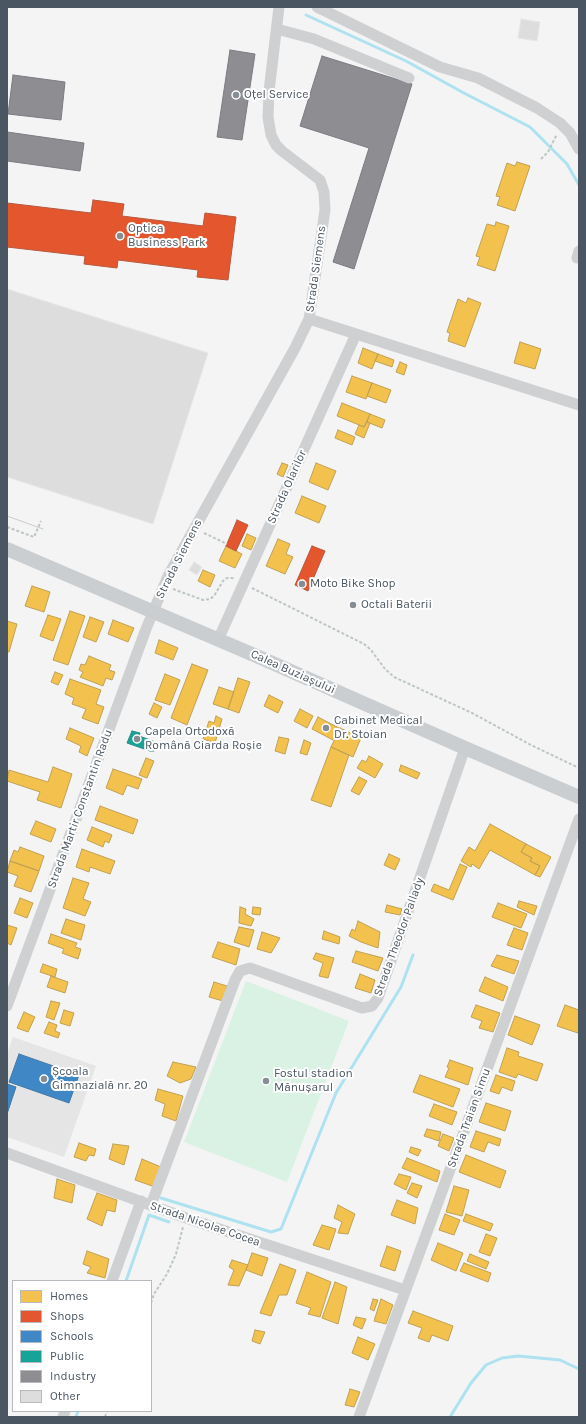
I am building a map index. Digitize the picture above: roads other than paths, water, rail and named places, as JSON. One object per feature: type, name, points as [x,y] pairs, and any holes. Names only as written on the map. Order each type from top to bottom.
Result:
[{"type":"main road","name":"Calea Buziașului","points":[[7,549],[579,797]]},
{"type":"street","name":"Strada Siemens","points":[[153,611],[168,576],[295,348],[309,318],[325,210],[324,192],[320,180],[282,151],[276,145],[271,135],[268,117],[269,91],[279,7]]},
{"type":"street","points":[[317,7],[440,67],[478,78],[537,108],[560,123],[570,134],[579,149]]},
{"type":"street","points":[[277,29],[314,39],[409,78]]},
{"type":"street","points":[[309,318],[579,405]]},
{"type":"street","name":"Strada Olarilor","points":[[218,640],[356,334]]},
{"type":"street","name":"Strada Martir Constantin Radu","points":[[7,1006],[153,611]]},
{"type":"street","name":"Strada Theodor Pallady","points":[[112,1280],[146,1203],[235,980],[240,971],[250,968],[362,1008],[372,1006],[378,998],[465,748]]},
{"type":"street","name":"Strada Traian Simu","points":[[359,1417],[579,819]]},
{"type":"street","name":"Strada Nicolae Cocea","points":[[7,1153],[186,1218],[405,1290]]},
{"type":"waterway","points":[[306,15],[406,61],[530,127],[567,164],[579,185]]},
{"type":"waterway","points":[[161,1198],[271,1232],[281,1229],[336,1093],[401,987],[413,955]]},
{"type":"waterway","points":[[126,1280],[149,1215],[169,1222]]},
{"type":"waterway","points":[[450,1417],[471,1383],[486,1365],[502,1358],[518,1356],[560,1360],[579,1369]]},
{"type":"waterway","points":[[76,1417],[78,1412]]},
{"type":"tram line","points":[[7,516],[43,529]]},
{"type":"place","name":"Oțel Service","points":[[236,95]]},
{"type":"place","name":"Optica Business Park","points":[[120,236]]},
{"type":"place","name":"Moto Bike Shop","points":[[302,584]]},
{"type":"place","name":"Octali Baterii","points":[[353,605]]},
{"type":"place","name":"Cabinet Medical Dr. Stoian","points":[[326,728]]},
{"type":"place","name":"Capela Ortodoxă Română Ciarda Roșie","points":[[137,739]]},
{"type":"place","name":"Școala Gimnazială nr. 20","points":[[44,1079]]},
{"type":"place","name":"Fostul stadion Mănușarul","points":[[266,1081]]}]
